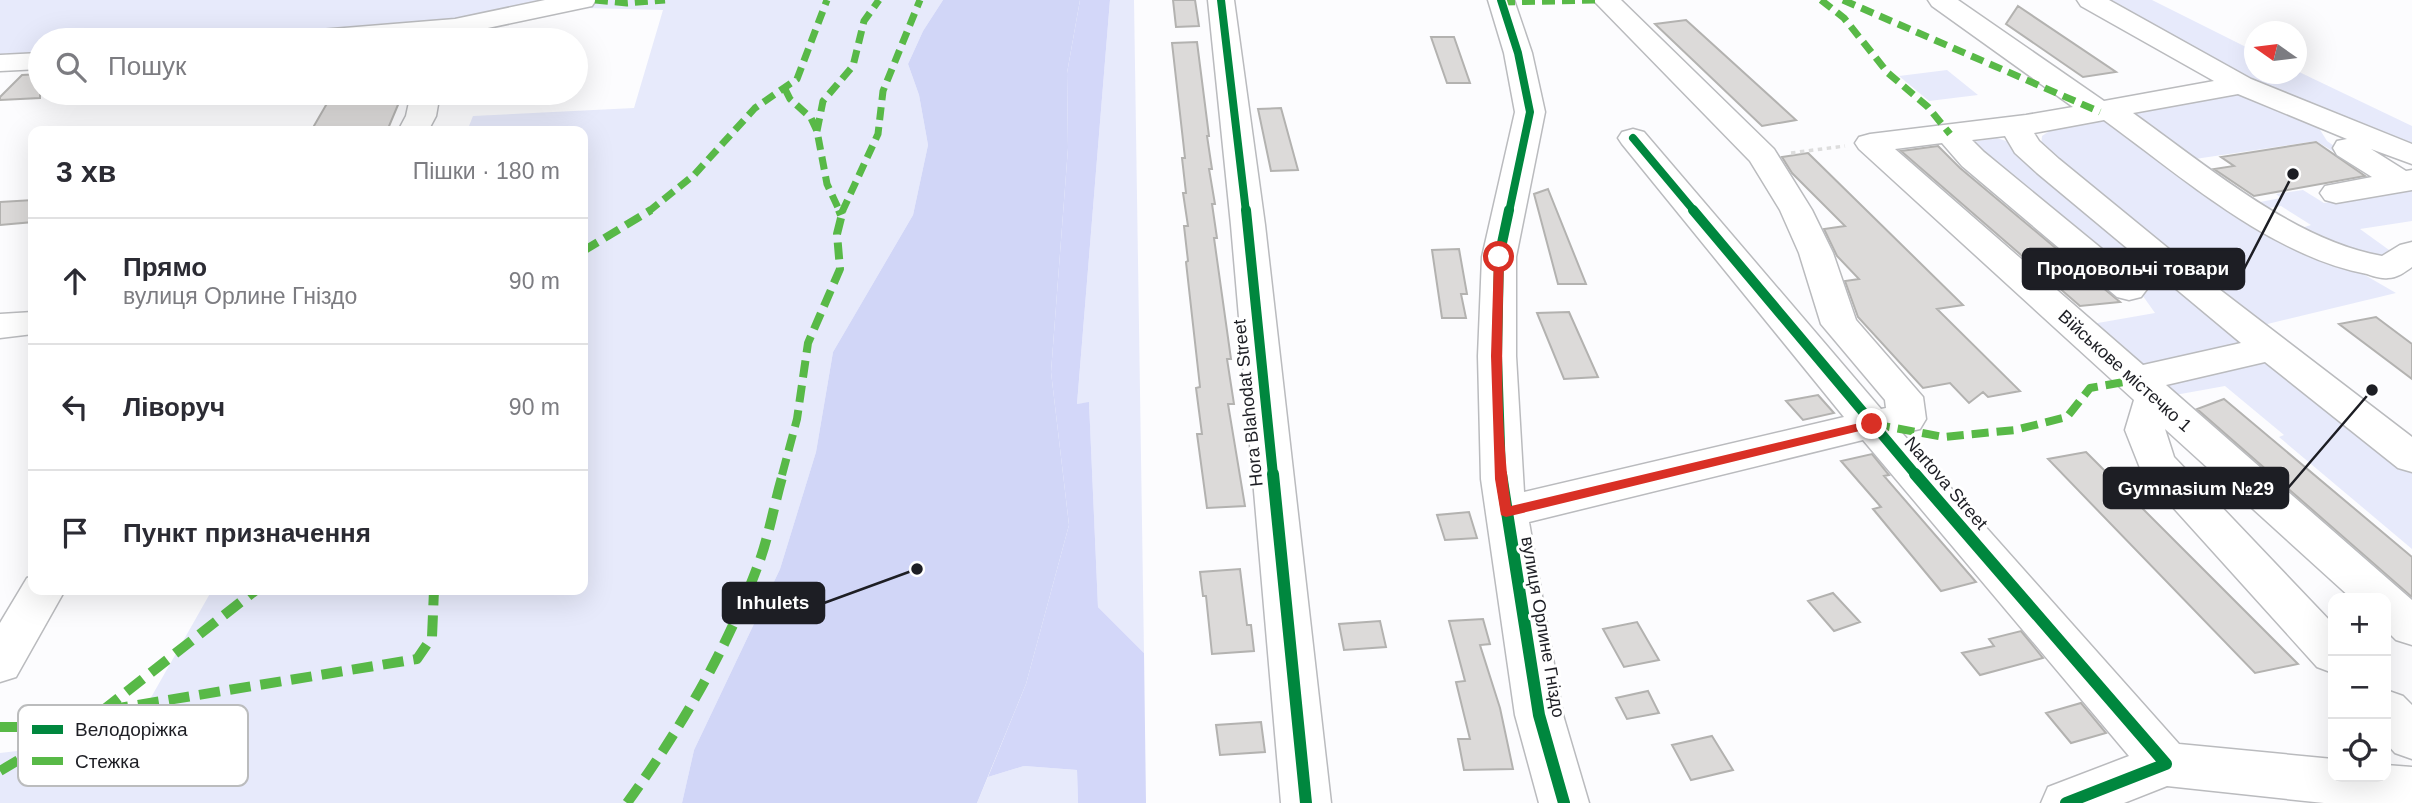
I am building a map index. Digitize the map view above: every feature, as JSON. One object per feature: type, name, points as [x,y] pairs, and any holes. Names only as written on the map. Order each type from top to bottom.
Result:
[{"type":"street","points":[[470,28],[545,7],[583,0]]},
{"type":"street","name":"Hora Blahodat Street","points":[[1221,0],[1248,225],[1306,803]]},
{"type":"street","name":"вулиця Орлине Гніздо","points":[[1501,0],[1518,53],[1530,112],[1499,257],[1497,356],[1501,479],[1539,715],[1563,803]]},
{"type":"street","points":[[1506,512],[1872,424],[1906,419],[1904,397],[1839,324],[1816,253],[1796,209],[1763,156],[1606,0]]},
{"type":"street","points":[[1941,0],[2248,206],[2320,247],[2355,262],[2388,268],[2412,251]]},
{"type":"street","points":[[2090,0],[2241,85],[2329,121],[2336,138],[2352,152],[2408,172]]},
{"type":"street","points":[[0,63],[28,62]]},
{"type":"street","points":[[1870,143],[2026,124],[2241,85]]},
{"type":"street","points":[[416,126],[423,105]]},
{"type":"street","points":[[2026,124],[2019,133],[2026,146],[2048,166],[2271,348],[2412,458]]},
{"type":"street","points":[[1950,134],[1973,159],[2129,289]]},
{"type":"street","name":"Nartova Street","points":[[1633,138],[1872,424],[2166,764]]},
{"type":"street","name":"Військове містечко 1","points":[[1870,143],[2374,593]]},
{"type":"street","points":[[2336,193],[2408,172]]},
{"type":"street","points":[[0,326],[28,323]]},
{"type":"street","points":[[2271,348],[2145,388],[2145,430],[2156,463],[2328,649]]},
{"type":"street","points":[[0,663],[40,595]]},
{"type":"street","points":[[2391,608],[2412,627]]},
{"type":"street","points":[[2391,715],[2412,738]]},
{"type":"street","points":[[2066,803],[2166,764],[2412,790]]},
{"type":"street","points":[[2166,764],[2246,803]]},
{"type":"path","points":[[1763,156],[1870,143]]},
{"type":"shaded area","points":[[0,0],[943,0],[923,31],[908,64],[919,95],[928,145],[913,215],[833,352],[816,452],[780,569],[694,750],[682,803],[0,803],[0,753],[18,751],[18,786],[248,786],[248,705],[147,705],[209,595],[588,595],[588,126],[469,126],[473,116],[634,108],[663,10],[545,7],[443,28],[28,28],[28,62],[0,63]]},
{"type":"shaded area","points":[[943,0],[1080,0],[1067,73],[1068,148],[1051,372],[1069,525],[1026,684],[977,803],[682,803],[694,750],[780,569],[816,452],[833,352],[913,215],[928,145],[919,95],[908,64],[923,31]]},
{"type":"shaded area","points":[[1080,0],[1110,0],[1077,404],[1089,402],[1098,607],[1144,653],[1146,803],[1078,803],[1077,770],[1024,766],[988,777],[1026,684],[1069,525],[1051,372],[1068,148],[1067,73]]},
{"type":"shaded area","points":[[1110,0],[1134,0],[1144,653],[1098,607],[1089,403],[1077,404]]},
{"type":"shaded area","points":[[2100,0],[2152,0],[2244,46],[2244,80]]},
{"type":"shaded area","points":[[1947,70],[1978,95],[1929,101],[1899,76]]},
{"type":"shaded area","points":[[2307,76],[2412,126],[2412,147],[2252,84],[2307,84]]},
{"type":"shaded area","points":[[2242,92],[2314,120],[2327,141],[2347,155],[2341,156],[2316,141],[2195,159],[2126,110]]},
{"type":"shaded area","points":[[2114,118],[2396,293],[2251,328],[2041,148],[2042,136],[2054,128]]},
{"type":"shaded area","points":[[1997,138],[2015,144],[2251,341],[2154,367],[2137,363],[2092,324],[2155,313],[2138,289],[1965,143]]},
{"type":"shaded area","points":[[2303,190],[2324,203],[2412,190],[2412,221],[2360,229],[2396,255],[2383,265],[2298,229],[2311,225],[2281,206],[2269,208],[2260,202],[2281,198],[2276,194]]},
{"type":"shaded area","points":[[2263,358],[2412,470],[2412,549],[2279,437],[2284,435],[2225,386],[2175,395],[2164,386],[2166,380]]},
{"type":"shaded area","points":[[1024,766],[1077,770],[1078,803],[977,803],[988,777]]},
{"type":"building","points":[[1173,0],[1195,0],[1199,26],[1176,27]]},
{"type":"building","points":[[2018,6],[2116,72],[2083,77],[2006,24]]},
{"type":"building","points":[[1686,20],[1796,120],[1762,126],[1655,24]]},
{"type":"building","points":[[1431,37],[1454,37],[1470,83],[1447,83]]},
{"type":"building","points":[[1197,42],[1212,169],[1209,169],[1217,238],[1214,238],[1231,359],[1227,359],[1234,404],[1228,404],[1245,506],[1207,508],[1197,434],[1202,434],[1196,388],[1200,387],[1186,262],[1184,226],[1188,226],[1182,158],[1185,158],[1172,43]]},
{"type":"building","points":[[22,75],[28,75],[28,99],[0,100],[0,97]]},
{"type":"building","points":[[326,105],[398,105],[389,126],[314,126]]},
{"type":"building","points":[[1281,108],[1298,170],[1271,171],[1258,109]]},
{"type":"building","points":[[2316,142],[2365,176],[2254,196],[2214,169],[2234,166],[2221,157]]},
{"type":"building","points":[[1938,146],[1960,168],[2120,302],[2080,306],[1901,151]]},
{"type":"building","points":[[1808,153],[1963,305],[1937,309],[2020,391],[1988,397],[1983,392],[1969,403],[1950,383],[1923,388],[1858,317],[1845,281],[1859,279],[1837,256],[1824,229],[1845,226],[1792,173],[1782,157]]},
{"type":"building","points":[[1548,189],[1586,284],[1558,284],[1534,194]]},
{"type":"building","points":[[28,200],[28,222],[0,225],[0,202]]},
{"type":"building","points":[[1459,249],[1467,294],[1461,294],[1466,318],[1442,318],[1432,250]]},
{"type":"building","points":[[1569,312],[1598,377],[1564,379],[1537,313]]},
{"type":"building","points":[[2376,317],[2412,344],[2412,379],[2339,324]]},
{"type":"building","points":[[1818,395],[1834,413],[1803,420],[1786,401]]},
{"type":"building","points":[[2224,399],[2412,557],[2412,597],[2197,409]]},
{"type":"building","points":[[2086,452],[2298,664],[2255,673],[2048,459]]},
{"type":"building","points":[[1872,454],[1889,475],[1884,476],[1976,582],[1941,591],[1873,509],[1881,507],[1841,461]]},
{"type":"building","points":[[1469,512],[1477,538],[1445,540],[1437,515]]},
{"type":"building","points":[[1240,569],[1247,625],[1251,625],[1254,651],[1212,654],[1206,596],[1203,596],[1200,572]]},
{"type":"building","points":[[1833,593],[1860,622],[1834,631],[1808,601]]},
{"type":"building","points":[[1483,619],[1490,644],[1480,645],[1500,708],[1513,769],[1464,770],[1458,739],[1470,739],[1456,682],[1465,681],[1449,621]]},
{"type":"building","points":[[1380,621],[1386,647],[1344,650],[1339,624]]},
{"type":"building","points":[[1637,622],[1659,660],[1624,667],[1603,629]]},
{"type":"building","points":[[2021,631],[2043,658],[1980,675],[1962,653],[1994,646],[1989,639]]},
{"type":"building","points":[[1648,691],[1659,713],[1627,719],[1616,698]]},
{"type":"building","points":[[2081,703],[2106,733],[2071,743],[2046,713]]},
{"type":"building","points":[[1261,722],[1265,752],[1220,755],[1216,725]]},
{"type":"building","points":[[1712,736],[1733,770],[1691,780],[1672,745]]},
{"type":"marked path","points":[[595,0],[627,3],[665,0]]},
{"type":"marked path","points":[[588,248],[650,211],[694,175],[755,108],[797,79],[827,0]]},
{"type":"marked path","points":[[817,131],[823,101],[853,66],[864,21],[879,0]]},
{"type":"marked path","points":[[627,803],[665,751],[720,654],[761,556],[797,419],[808,343],[840,269],[837,234],[841,215],[878,134],[883,91],[920,0]]},
{"type":"marked path","points":[[1502,2],[1600,0]]},
{"type":"marked path","points":[[1821,0],[1844,18],[1888,73],[1928,107],[1950,134]]},
{"type":"marked path","points":[[1843,0],[2100,112]]},
{"type":"marked path","points":[[785,89],[790,99],[811,118],[817,131],[827,184],[841,215]]},
{"type":"marked path","points":[[1873,424],[1944,437],[2015,430],[2067,417],[2090,388],[2135,380]]},
{"type":"marked path","points":[[110,705],[250,595]]},
{"type":"marked path","points":[[137,705],[417,659],[432,637],[434,595]]},
{"type":"marked path","points":[[0,727],[18,727]]},
{"type":"marked path","points":[[0,771],[18,760]]},
{"type":"cycle path","points":[[1221,0],[1248,225],[1306,803]]},
{"type":"cycle path","points":[[1501,0],[1518,53],[1530,112],[1499,257],[1497,356],[1501,479],[1539,715],[1564,803]]},
{"type":"cycle path","points":[[1633,138],[1872,424],[2166,764],[2066,803]]},
{"type":"place","name":"Продовольчі товари","points":[[2293,174]]},
{"type":"place","name":"Gymnasium №29","points":[[2372,390]]},
{"type":"place","name":"Inhulets","points":[[917,569]]},
{"type":"route","points":[[1499,257],[1497,356],[1501,479],[1506,512],[1872,424]]}]
